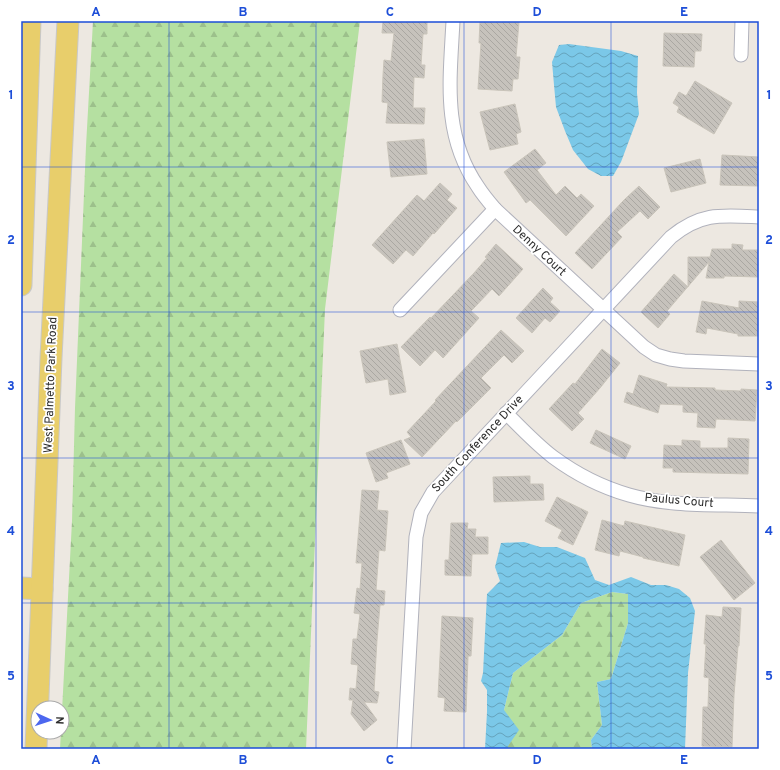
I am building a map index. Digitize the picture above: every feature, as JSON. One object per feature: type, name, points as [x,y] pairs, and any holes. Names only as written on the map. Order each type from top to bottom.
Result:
[{"type":"main road","points":[[21,285],[30,21]]},
{"type":"main road","name":"West Palmetto Park Road","points":[[36,749],[52,342],[68,21]]},
{"type":"main road","points":[[21,588],[42,589]]},
{"type":"street","name":"Denny Court","points":[[453,21],[449,96],[454,130],[459,150],[471,175],[478,187],[495,209],[602,310],[644,347],[656,355],[684,361],[759,364]]},
{"type":"street","points":[[741,54],[742,21]]},
{"type":"street","points":[[400,310],[495,209]]},
{"type":"street","name":"South Conference Drive","points":[[404,749],[416,537],[422,513],[433,492],[671,237],[682,228],[702,219],[717,216],[759,217]]},
{"type":"street","name":"Paulus Court","points":[[506,414],[557,460],[594,482],[618,492],[654,500],[678,503],[759,506]]},
{"type":"green space","points":[[93,21],[360,21],[325,309],[306,749],[60,749],[60,740],[70,740],[70,700],[63,700],[72,521],[75,408]]},
{"type":"green space","points":[[612,592],[628,594],[628,623],[611,679],[597,682],[602,725],[591,740],[592,749],[508,749],[504,710],[513,673],[562,635],[581,603]]},
{"type":"water","points":[[569,44],[621,51],[638,56],[637,93],[639,114],[621,162],[613,176],[601,176],[588,169],[573,150],[556,107],[552,62],[559,45]]},
{"type":"water","points":[[524,542],[540,547],[557,547],[585,558],[595,580],[609,585],[631,577],[651,585],[666,585],[679,589],[690,598],[695,611],[688,673],[685,749],[592,749],[591,740],[602,725],[597,682],[611,679],[628,623],[628,594],[612,592],[581,603],[562,635],[513,673],[504,710],[519,730],[508,746],[508,749],[485,749],[487,690],[481,681],[483,673],[487,594],[500,581],[495,567],[501,543]]},
{"type":"building","points":[[383,21],[427,21],[427,34],[423,34],[421,65],[425,65],[424,78],[414,77],[413,108],[425,108],[424,124],[386,123],[388,103],[382,102],[384,60],[391,61],[394,33],[382,33]]},
{"type":"building","points":[[480,21],[519,22],[516,57],[520,57],[518,79],[513,79],[512,91],[478,89],[481,43],[479,43]]},
{"type":"building","points":[[664,33],[702,34],[701,51],[695,51],[694,67],[663,66]]},
{"type":"building","points":[[695,81],[732,103],[714,134],[677,112],[679,107],[673,103],[679,92],[686,96]]},
{"type":"building","points":[[515,104],[521,132],[516,134],[518,144],[490,150],[480,112]]},
{"type":"building","points":[[424,139],[427,174],[391,177],[387,142]]},
{"type":"building","points":[[535,149],[546,163],[537,170],[556,195],[565,186],[577,198],[581,194],[594,206],[566,236],[530,200],[526,203],[504,172]]},
{"type":"building","points":[[722,155],[759,157],[758,186],[720,185]]},
{"type":"building","points":[[700,159],[706,183],[671,192],[664,168]]},
{"type":"building","points":[[440,183],[452,194],[447,200],[457,208],[413,256],[406,250],[393,264],[372,245],[417,195],[424,201]]},
{"type":"building","points":[[639,186],[660,207],[648,219],[640,211],[617,232],[622,237],[592,269],[575,253]]},
{"type":"building","points":[[496,244],[523,269],[499,296],[492,289],[471,311],[479,318],[443,358],[435,350],[420,366],[401,347],[474,273],[487,258],[485,257]]},
{"type":"building","points":[[732,244],[743,245],[742,250],[759,250],[759,277],[724,276],[724,278],[706,278],[709,262],[688,286],[688,257],[710,257],[712,249],[732,249]]},
{"type":"building","points":[[674,274],[688,287],[667,311],[670,314],[658,328],[641,312]]},
{"type":"building","points":[[543,288],[553,298],[550,302],[560,311],[550,322],[545,318],[532,333],[516,318]]},
{"type":"building","points":[[702,301],[739,308],[739,301],[759,302],[759,336],[738,336],[738,334],[707,328],[706,334],[696,332]]},
{"type":"building","points":[[501,330],[524,351],[512,363],[504,355],[481,378],[491,388],[457,422],[456,421],[422,457],[404,440],[411,437],[407,432]]},
{"type":"building","points":[[397,344],[406,392],[390,395],[388,379],[366,383],[360,351]]},
{"type":"building","points":[[602,349],[620,363],[578,413],[584,419],[572,431],[549,409],[573,383],[575,384]]},
{"type":"building","points":[[639,375],[667,384],[666,387],[715,388],[715,390],[741,391],[741,389],[757,390],[755,421],[716,419],[715,428],[697,427],[698,413],[683,412],[683,405],[660,404],[658,413],[624,402],[627,392],[633,394]]},
{"type":"building","points":[[596,430],[631,446],[625,459],[590,443]]},
{"type":"building","points":[[728,438],[749,439],[748,474],[673,472],[673,468],[663,468],[664,445],[682,446],[682,440],[700,441],[700,448],[728,448]]},
{"type":"building","points":[[401,440],[410,464],[386,473],[388,478],[376,482],[366,453]]},
{"type":"building","points":[[530,476],[530,484],[543,484],[544,500],[494,502],[493,477]]},
{"type":"building","points":[[362,490],[379,491],[377,510],[388,511],[385,551],[379,550],[376,590],[385,591],[384,605],[380,605],[377,640],[374,691],[379,692],[377,703],[364,702],[377,720],[364,731],[351,714],[353,700],[349,700],[350,688],[356,689],[358,665],[351,664],[353,639],[357,639],[360,614],[354,613],[357,588],[360,589],[362,563],[356,563]]},
{"type":"building","points":[[557,497],[588,512],[573,545],[558,538],[562,530],[545,521]]},
{"type":"building","points":[[602,520],[624,526],[625,521],[685,535],[679,566],[620,551],[619,556],[595,550]]},
{"type":"building","points":[[451,523],[468,523],[467,529],[476,529],[475,537],[488,537],[488,554],[472,554],[471,576],[445,575],[445,560],[449,560]]},
{"type":"building","points":[[721,540],[755,583],[734,600],[700,557]]},
{"type":"building","points":[[723,607],[741,608],[734,695],[732,747],[702,746],[703,707],[708,707],[709,678],[704,677],[706,615],[722,617]]},
{"type":"building","points":[[442,616],[473,618],[471,656],[468,656],[466,712],[444,711],[445,698],[438,697]]}]
